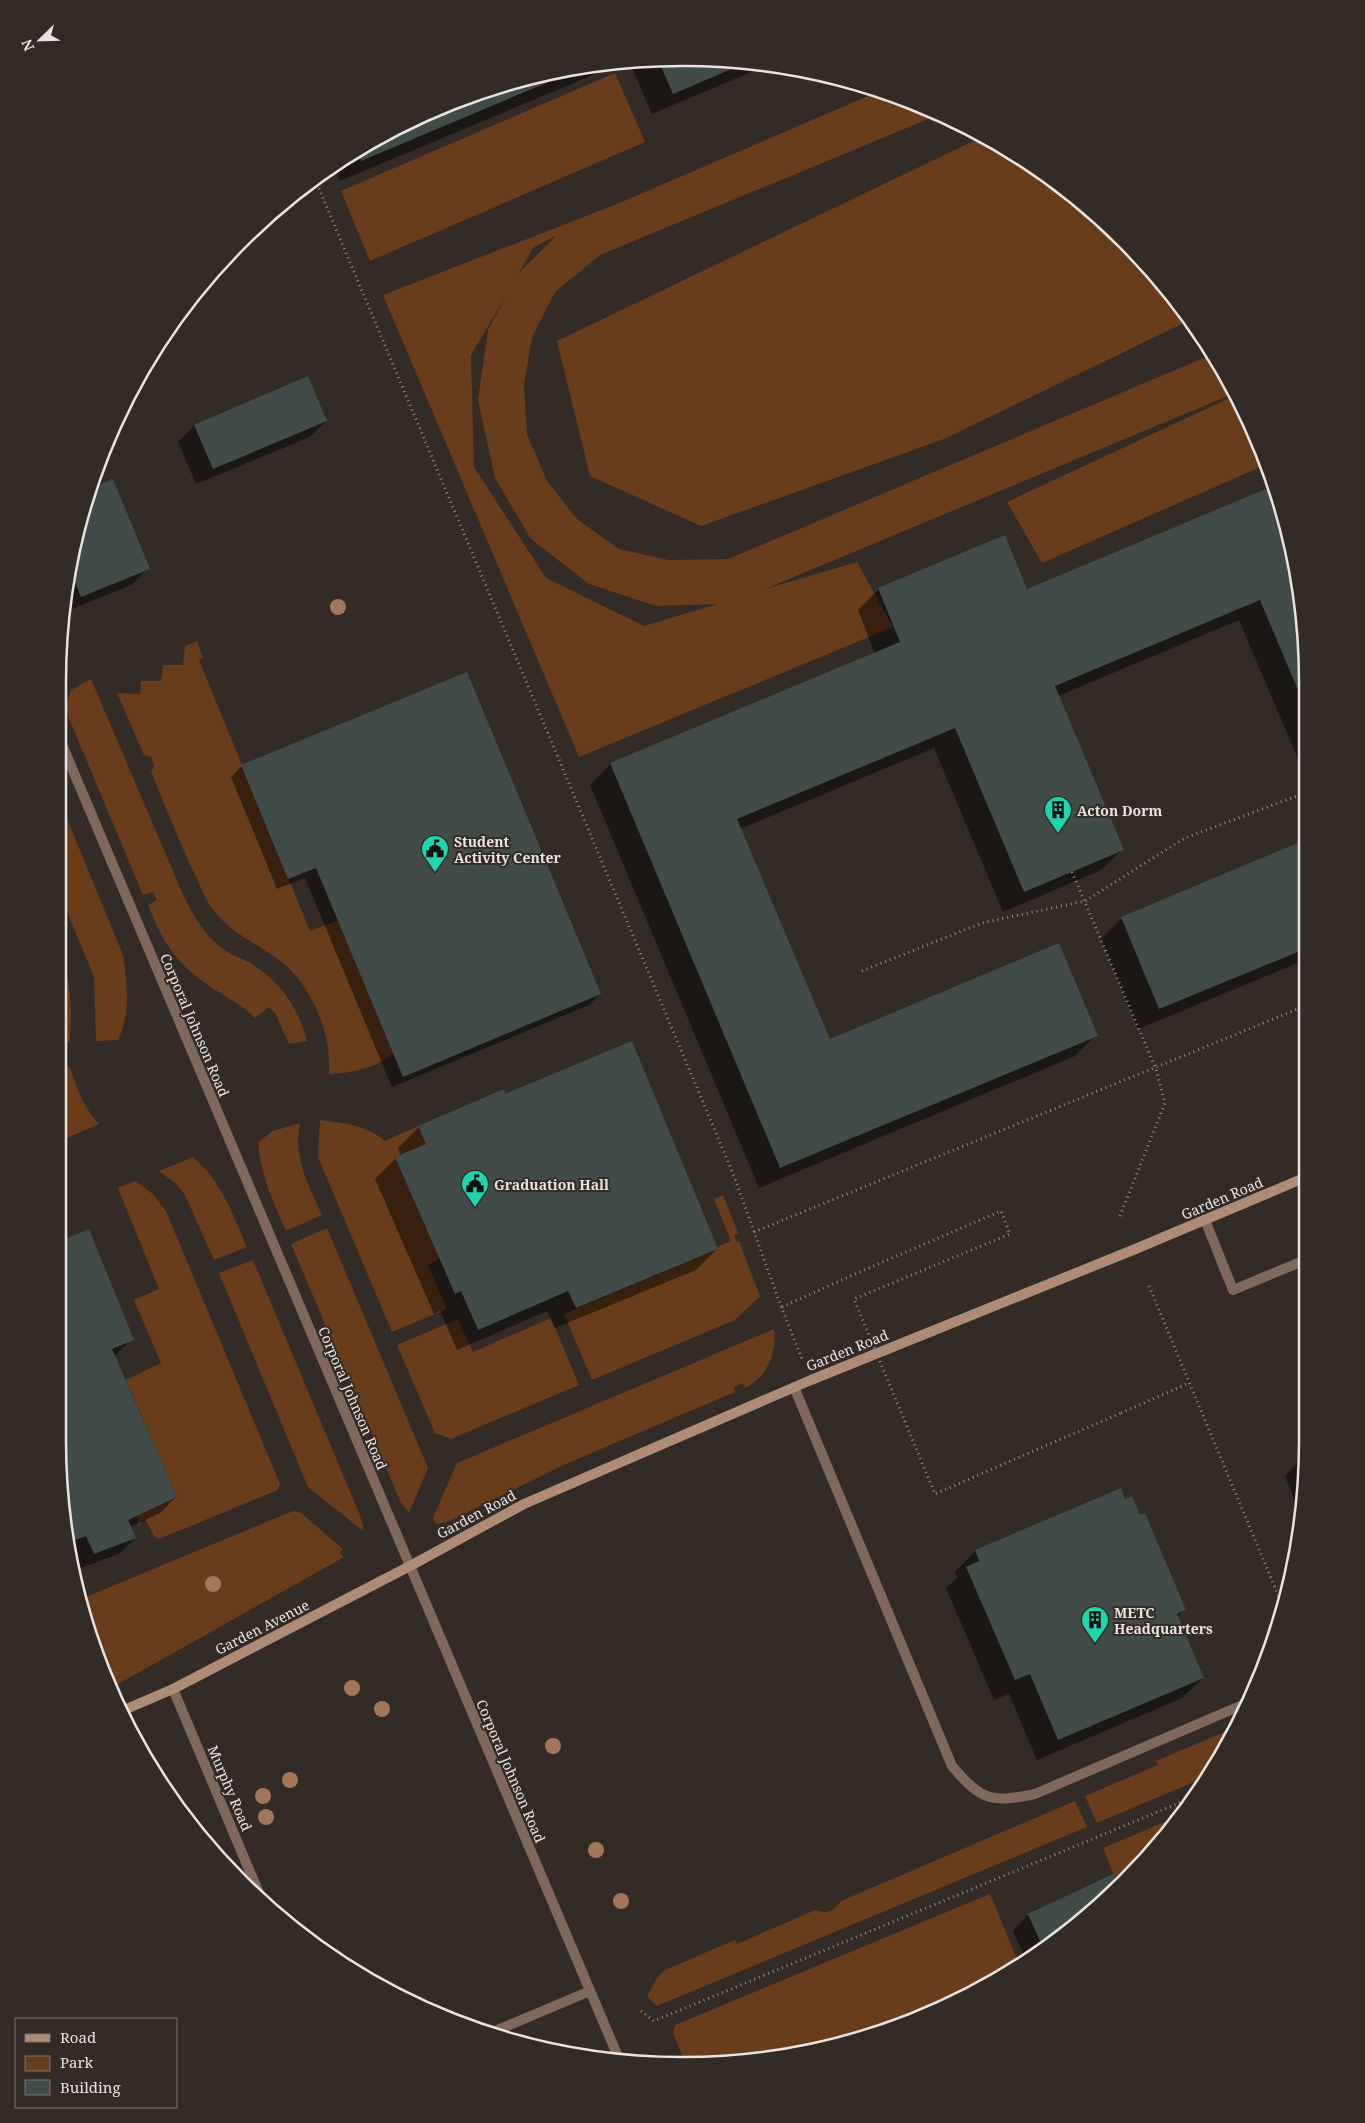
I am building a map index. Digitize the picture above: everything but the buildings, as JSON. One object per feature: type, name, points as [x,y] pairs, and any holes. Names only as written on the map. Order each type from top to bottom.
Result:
[{"type":"street","name":"Corporal Johnson Road","points":[[66,754],[615,2052]]},
{"type":"street","name":"Garden Road","points":[[410,1566],[524,1504],[794,1387],[1299,1180]]},
{"type":"street","points":[[1204,1220],[1233,1290],[1299,1263]]},
{"type":"street","points":[[794,1387],[952,1766],[965,1781],[987,1798],[1008,1800],[1035,1794],[1238,1707]]},
{"type":"street","name":"Garden Avenue","points":[[128,1708],[173,1689],[410,1566]]},
{"type":"street","name":"Murphy Road","points":[[173,1689],[255,1884]]},
{"type":"street","points":[[500,2029],[590,1991]]},
{"type":"path","points":[[318,186],[730,1167],[811,1380]]},
{"type":"path","points":[[862,971],[982,923],[1085,901],[1185,838],[1299,795]]},
{"type":"path","points":[[1072,872],[1156,1069],[1165,1103],[1120,1216]]},
{"type":"path","points":[[754,1232],[1156,1069],[1299,1008]]},
{"type":"path","points":[[782,1307],[1001,1211],[1010,1234],[854,1299],[935,1494],[1189,1383]]},
{"type":"path","points":[[1149,1286],[1279,1597]]},
{"type":"path","points":[[641,2011],[654,2021],[1181,1802]]},
{"type":"green space","points":[[615,73],[645,142],[370,261],[341,191]]},
{"type":"green space","points":[[869,95],[930,118],[600,255],[555,292],[532,337],[524,385],[527,434],[547,481],[577,519],[619,549],[668,560],[728,559],[1206,357],[1228,396],[765,589],[857,562],[893,627],[579,757],[383,295],[617,204]],"holes":[[[555,237],[519,273],[533,248]],[[506,296],[488,330],[478,400],[495,478],[531,539],[589,584],[656,606],[717,604],[644,626],[546,578],[474,467],[471,355]]]},
{"type":"green space","points":[[975,140],[1025,170],[1089,219],[1146,276],[1183,323],[944,439],[701,526],[590,476],[557,341]]},
{"type":"green space","points":[[1229,398],[1260,467],[1042,563],[1007,502]]},
{"type":"green space","points":[[197,641],[203,658],[199,660],[310,931],[338,920],[394,1053],[372,1066],[355,1071],[329,1074],[326,1035],[317,1011],[305,988],[297,977],[279,960],[228,925],[210,906],[184,851],[151,772],[154,766],[151,757],[144,755],[117,693],[140,694],[141,681],[161,681],[163,665],[183,665],[185,646]]},
{"type":"green space","points":[[91,679],[184,897],[201,925],[217,944],[226,951],[250,963],[271,978],[287,996],[299,1017],[307,1041],[289,1044],[275,1013],[269,1007],[255,1018],[192,973],[167,944],[148,905],[157,900],[153,892],[143,895],[66,711],[71,690]]},
{"type":"green space","points":[[66,816],[123,955],[127,998],[125,1020],[118,1040],[96,1041],[94,977],[66,909]]},
{"type":"green space","points":[[66,973],[70,992],[70,1042],[66,1043]]},
{"type":"green space","points":[[70,1067],[81,1097],[99,1124],[66,1139],[66,1068]]},
{"type":"green space","points":[[320,1120],[363,1128],[385,1141],[418,1126],[426,1144],[395,1157],[440,1259],[428,1265],[447,1309],[392,1332],[318,1157]]},
{"type":"green space","points":[[300,1123],[298,1136],[300,1159],[307,1181],[322,1215],[286,1231],[264,1176],[258,1142],[273,1131]]},
{"type":"green space","points":[[193,1157],[219,1187],[247,1247],[214,1260],[185,1195],[176,1184],[159,1171]]},
{"type":"green space","points":[[135,1181],[153,1194],[166,1211],[280,1484],[278,1490],[159,1539],[154,1536],[145,1519],[140,1521],[141,1524],[139,1525],[136,1516],[177,1497],[126,1380],[161,1363],[134,1300],[159,1289],[118,1188]]},
{"type":"green space","points":[[723,1195],[738,1233],[734,1236],[737,1242],[739,1241],[760,1296],[735,1320],[592,1380],[564,1314],[718,1249],[717,1247],[731,1241],[714,1199]]},
{"type":"green space","points":[[327,1228],[428,1468],[409,1513],[401,1503],[291,1244]]},
{"type":"green space","points":[[253,1260],[359,1513],[363,1531],[308,1487],[219,1273]]},
{"type":"green space","points":[[551,1318],[579,1385],[451,1439],[435,1433],[397,1345],[458,1319],[473,1352]]},
{"type":"green space","points":[[774,1329],[774,1347],[769,1363],[760,1377],[745,1388],[743,1383],[734,1387],[735,1392],[568,1463],[447,1522],[436,1524],[433,1518],[457,1463]]},
{"type":"green space","points":[[293,1511],[301,1513],[343,1549],[340,1553],[344,1557],[117,1685],[99,1639],[86,1597]]},
{"type":"green space","points":[[1225,1732],[1196,1781],[1097,1823],[1085,1796],[1158,1765],[1156,1761]]},
{"type":"green space","points":[[1075,1801],[1087,1827],[657,2006],[647,1996],[657,1978],[665,1970],[735,1940],[737,1944],[815,1910],[830,1911],[841,1901]]},
{"type":"green space","points":[[1167,1821],[1146,1847],[1115,1879],[1103,1848]]},
{"type":"green space","points":[[990,1894],[1017,1958],[955,1993],[918,2010],[842,2036],[803,2045],[723,2055],[683,2057],[673,2033],[675,2025]]},
{"type":"place","name":"Acton Dorm","points":[[1058,834]]},
{"type":"place","name":"Student Activity Center","points":[[435,873]]},
{"type":"place","name":"Graduation Hall","points":[[475,1208]]},
{"type":"place","name":"METC Headquarters","points":[[1095,1644]]}]
